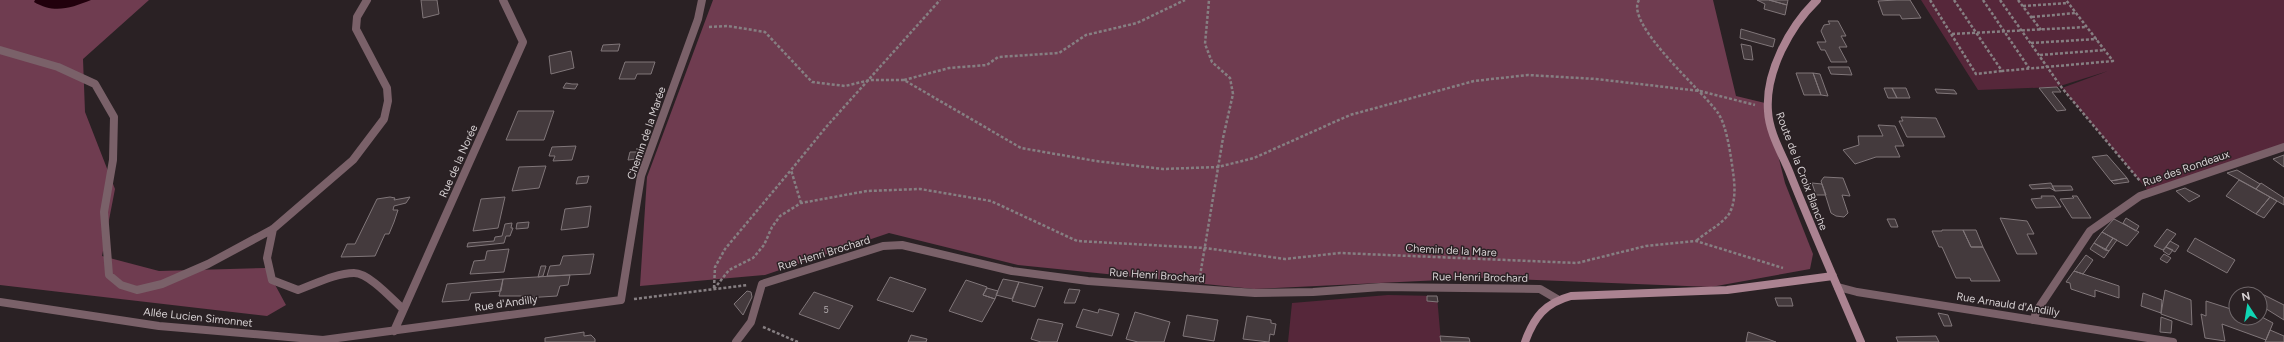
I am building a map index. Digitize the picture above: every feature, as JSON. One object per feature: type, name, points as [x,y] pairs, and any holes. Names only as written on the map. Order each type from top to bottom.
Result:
[{"type":"main road","name":"Route de la Croix Blanche","points":[[1817,0],[1799,17],[1790,34],[1771,84],[1767,109],[1769,120],[1778,145],[1862,342]]},
{"type":"main road","points":[[1525,342],[1532,324],[1543,307],[1557,299],[1571,296],[1727,290],[1833,276]]},
{"type":"street","points":[[0,50],[58,67],[95,84],[114,117],[113,160],[104,212],[109,275],[121,285],[137,290],[162,284],[208,264],[273,229],[353,160],[384,119],[388,101],[387,88],[356,29],[357,18],[367,0]]},
{"type":"street","name":"Rue de la Norée","points":[[394,330],[522,42],[503,0]]},
{"type":"street","name":"Chemin de la Marée","points":[[621,300],[641,176],[695,28],[702,0]]},
{"type":"street","name":"Rue des Rondeaux","points":[[2034,320],[2036,312],[2090,231],[2140,196],[2284,147]]},
{"type":"street","points":[[273,229],[267,258],[272,280],[298,290],[325,280],[355,273],[374,282],[403,309]]},
{"type":"street","name":"Rue Henri Brochard","points":[[762,284],[883,246],[902,245],[941,252],[980,264],[1012,271],[1088,281],[1255,293],[1314,292],[1381,287],[1540,290],[1557,299]]},
{"type":"street","points":[[736,342],[751,322],[762,284]]},
{"type":"street","name":"Rue Arnauld d'Andilly","points":[[1838,287],[1857,292],[2173,342]]},
{"type":"street","name":"Rue d'Andilly","points":[[394,330],[621,300]]},
{"type":"street","name":"Allée Lucien Simonnet","points":[[0,302],[159,326],[323,340],[394,330]]},
{"type":"path","points":[[714,289],[715,267],[725,249],[828,123],[870,80],[940,0]]},
{"type":"path","points":[[695,28],[728,26],[765,32],[812,82],[845,86],[870,80],[904,80],[949,68],[988,65],[998,57],[1010,55],[1021,57],[1058,53],[1086,35],[1137,23],[1185,0]]},
{"type":"path","points":[[1198,289],[1218,167],[1233,94],[1230,78],[1212,62],[1205,44],[1209,0]]},
{"type":"path","points":[[1639,0],[1637,3],[1637,13],[1644,29],[1719,114],[1724,129],[1736,185],[1730,212],[1696,241]]},
{"type":"path","points":[[1930,0],[1976,74],[2113,61],[2066,0]]},
{"type":"path","points":[[1954,0],[2002,71]]},
{"type":"path","points":[[1983,0],[2029,68]]},
{"type":"path","points":[[2000,0],[2062,88],[2149,192]]},
{"type":"path","points":[[2018,0],[2041,30]]},
{"type":"path","points":[[2023,6],[2068,3]]},
{"type":"path","points":[[2032,17],[2076,13]]},
{"type":"path","points":[[1952,34],[2087,27]]},
{"type":"path","points":[[2031,44],[2097,39]]},
{"type":"path","points":[[2039,55],[2105,50]]},
{"type":"path","points":[[904,80],[1021,148],[1096,161],[1163,169],[1218,167],[1254,158],[1350,115],[1474,81],[1528,75],[1596,80],[1700,91],[1759,106]]},
{"type":"path","points":[[714,289],[729,270],[753,258],[764,245],[772,227],[780,216],[801,203],[790,170]]},
{"type":"path","name":"Chemin de la Mare","points":[[801,203],[867,191],[920,189],[991,202],[1029,217],[1077,242],[1205,248],[1285,259],[1340,253],[1577,263],[1646,246],[1696,241]]},
{"type":"path","points":[[1696,241],[1788,270]]},
{"type":"path","points":[[621,300],[762,284]]},
{"type":"path","points":[[778,334],[798,342]]},
{"type":"shaded area","points":[[0,0],[149,0],[83,59],[85,112],[115,189],[102,256],[159,271],[266,268],[286,305],[267,316],[0,285]]},
{"type":"shaded area","points":[[35,0],[91,0],[69,7],[56,9],[41,6],[34,2]]},
{"type":"shaded area","points":[[713,0],[1713,0],[1736,96],[1765,103],[1785,183],[1813,254],[1810,269],[1711,287],[1483,278],[1254,289],[1018,265],[889,233],[765,275],[640,286],[647,177]]},
{"type":"shaded area","points":[[1921,0],[2284,0],[2284,148],[2149,192],[2062,88],[2108,71],[2057,87],[1978,90]]},
{"type":"shaded area","points":[[1388,295],[1437,296],[1441,342],[1288,342],[1292,303]]},
{"type":"building","points":[[421,0],[437,0],[439,14],[423,18]]},
{"type":"building","points":[[1757,0],[1769,0],[1787,5],[1785,15],[1764,9],[1765,4]]},
{"type":"building","points":[[1769,0],[1788,0],[1787,5]]},
{"type":"building","points":[[1910,0],[1921,18],[1902,19],[1900,15],[1883,15],[1878,1]]},
{"type":"building","points":[[1828,21],[1838,21],[1846,36],[1841,36],[1847,47],[1839,47],[1847,62],[1831,62],[1825,50],[1821,50],[1817,42],[1826,42],[1821,31],[1824,25],[1830,24]]},
{"type":"building","points":[[1741,29],[1775,39],[1773,47],[1740,38]]},
{"type":"building","points":[[620,44],[618,51],[601,51],[603,45]]},
{"type":"building","points":[[1741,44],[1751,46],[1753,60],[1744,59]]},
{"type":"building","points":[[571,51],[574,68],[551,74],[549,56]]},
{"type":"building","points":[[625,62],[655,62],[651,74],[637,74],[635,79],[619,79]]},
{"type":"building","points":[[1828,67],[1849,67],[1852,75],[1831,74]]},
{"type":"building","points":[[1796,73],[1813,73],[1821,95],[1804,95]]},
{"type":"building","points":[[1813,73],[1820,74],[1828,96],[1821,95]]},
{"type":"building","points":[[566,83],[578,84],[575,89],[563,88]]},
{"type":"building","points":[[2057,87],[2061,92],[2052,92],[2066,110],[2057,111],[2039,88]]},
{"type":"building","points":[[1884,88],[1892,88],[1897,98],[1888,98]]},
{"type":"building","points":[[1892,88],[1906,88],[1910,98],[1897,98]]},
{"type":"building","points":[[1935,89],[1954,90],[1957,94],[1937,93]]},
{"type":"building","points":[[518,111],[554,111],[544,140],[506,140]]},
{"type":"building","points":[[1901,117],[1936,118],[1945,137],[1907,137],[1899,121],[1903,121]]},
{"type":"building","points":[[1878,125],[1895,126],[1904,146],[1895,146],[1900,157],[1876,157],[1855,164],[1843,150],[1859,145],[1858,136],[1883,136]]},
{"type":"building","points":[[576,146],[572,160],[553,161],[555,156],[549,156],[552,147]]},
{"type":"building","points":[[630,152],[638,152],[636,159],[628,160]]},
{"type":"building","points":[[2107,155],[2127,178],[2111,181],[2092,157]]},
{"type":"building","points":[[2284,155],[2284,167],[2273,159]]},
{"type":"building","points":[[546,166],[539,188],[512,191],[519,167]]},
{"type":"building","points":[[2237,170],[2260,184],[2256,189],[2227,173]]},
{"type":"building","points":[[589,176],[587,183],[576,184],[578,177]]},
{"type":"building","points":[[1824,177],[1843,178],[1850,196],[1842,195],[1848,213],[1844,217],[1836,216],[1831,213],[1821,181]]},
{"type":"building","points":[[2127,178],[2129,182],[2114,184],[2111,181]]},
{"type":"building","points":[[2239,180],[2270,197],[2256,214],[2226,196]]},
{"type":"building","points":[[1812,183],[1822,184],[1826,195],[1816,195]]},
{"type":"building","points":[[2051,183],[2055,191],[2050,188],[2032,189],[2029,185]]},
{"type":"building","points":[[2261,183],[2284,198],[2284,205],[2256,189]]},
{"type":"building","points":[[2052,186],[2071,186],[2073,190],[2055,191]]},
{"type":"building","points":[[2185,188],[2200,196],[2189,202],[2176,191]]},
{"type":"building","points":[[2041,196],[2054,196],[2061,207],[2036,208],[2031,199],[2042,198]]},
{"type":"building","points":[[2072,196],[2077,196],[2091,218],[2072,218],[2060,199],[2074,198]]},
{"type":"building","points":[[390,197],[395,198],[394,200],[410,197],[406,203],[394,206],[393,210],[398,210],[394,222],[389,234],[385,234],[375,256],[341,257],[347,244],[355,244],[377,199]]},
{"type":"building","points":[[505,197],[498,228],[473,231],[481,199]]},
{"type":"building","points":[[2270,197],[2277,201],[2264,218],[2256,214]]},
{"type":"building","points":[[591,206],[588,227],[561,230],[565,209]]},
{"type":"building","points":[[2000,218],[2027,221],[2034,234],[2027,234],[2037,254],[2017,254]]},
{"type":"building","points":[[2126,218],[2139,226],[2136,231],[2123,223]]},
{"type":"building","points":[[1887,219],[1895,219],[1898,227],[1891,227]]},
{"type":"building","points":[[2114,219],[2139,232],[2127,246],[2102,232]]},
{"type":"building","points":[[529,222],[528,228],[516,229],[517,223]]},
{"type":"building","points":[[512,223],[511,228],[513,228],[510,236],[506,236],[504,243],[467,247],[468,243],[494,241],[495,237],[502,236],[505,224]]},
{"type":"building","points":[[2167,229],[2176,234],[2163,250],[2154,246]]},
{"type":"building","points":[[1963,230],[1971,247],[1983,247],[2000,281],[1971,281],[1970,278],[1956,278],[1942,247],[1939,247],[1932,231]]},
{"type":"building","points":[[1963,230],[1976,230],[1983,247],[1971,247]]},
{"type":"building","points":[[2102,232],[2113,238],[2105,250],[2094,243]]},
{"type":"building","points":[[2113,238],[2117,240],[2109,251],[2105,250]]},
{"type":"building","points":[[2195,238],[2235,260],[2227,273],[2187,251]]},
{"type":"building","points":[[2170,241],[2179,246],[2175,252],[2166,247]]},
{"type":"building","points":[[2094,243],[2109,251],[2104,258],[2090,249]]},
{"type":"building","points":[[2166,247],[2173,250],[2169,255],[2163,251]]},
{"type":"building","points":[[509,249],[504,272],[470,274],[474,261],[485,260],[487,251]]},
{"type":"building","points":[[594,254],[590,274],[547,276],[550,266],[560,265],[563,256]]},
{"type":"building","points":[[2164,254],[2171,258],[2167,263],[2160,259]]},
{"type":"building","points":[[2086,255],[2093,260],[2083,274],[2074,271]]},
{"type":"building","points":[[541,266],[546,266],[543,276],[538,277]]},
{"type":"building","points":[[2074,271],[2119,286],[2119,298],[2095,290],[2095,297],[2071,289],[2070,283],[2066,282]]},
{"type":"building","points":[[570,275],[568,285],[560,286],[557,296],[525,298],[525,296],[499,296],[503,279]]},
{"type":"building","points":[[890,277],[926,289],[913,312],[877,300]]},
{"type":"building","points":[[503,279],[501,291],[471,293],[469,300],[442,302],[447,284]]},
{"type":"building","points":[[1003,279],[1019,282],[1012,299],[996,295]]},
{"type":"building","points":[[966,280],[987,287],[983,295],[995,299],[982,322],[949,311]]},
{"type":"building","points":[[1019,282],[1043,287],[1035,307],[1012,301]]},
{"type":"building","points":[[987,288],[998,291],[995,299],[983,295]]},
{"type":"building","points":[[1069,289],[1080,290],[1075,303],[1064,303]]},
{"type":"building","points":[[2165,290],[2191,300],[2192,325],[2161,314]]},
{"type":"building","points":[[747,291],[751,292],[752,297],[743,315],[734,304]]},
{"type":"building","points":[[814,292],[853,306],[839,329],[799,314]]},
{"type":"building","points":[[2143,293],[2162,300],[2161,313],[2141,306]]},
{"type":"building","points":[[1427,296],[1437,296],[1438,302],[1427,301]]},
{"type":"building","points":[[2268,297],[2284,305],[2284,320],[2268,310]]},
{"type":"building","points":[[1775,298],[1791,298],[1793,306],[1778,306]]},
{"type":"building","points":[[2206,301],[2228,308],[2228,326],[2268,326],[2268,320],[2273,323],[2266,340],[2222,324],[2225,341],[2205,338],[2201,314],[2206,316]]},
{"type":"building","points":[[1083,309],[1098,313],[1099,309],[1119,314],[1112,336],[1076,327]]},
{"type":"building","points":[[1135,312],[1170,322],[1164,342],[1138,342],[1126,339]]},
{"type":"building","points":[[1938,313],[1948,315],[1952,326],[1944,326]]},
{"type":"building","points":[[1187,315],[1218,320],[1214,341],[1183,336]]},
{"type":"building","points":[[1247,316],[1271,320],[1271,323],[1276,324],[1274,335],[1270,334],[1269,342],[1243,339]]},
{"type":"building","points":[[2161,317],[2172,321],[2171,333],[2160,332]]},
{"type":"building","points":[[1038,319],[1063,324],[1057,342],[1041,342],[1031,339]]},
{"type":"building","points":[[2270,330],[2284,336],[2284,342],[2265,342]]},
{"type":"building","points":[[584,332],[584,336],[591,335],[595,339],[595,342],[545,342],[545,338]]},
{"type":"building","points":[[1748,332],[1776,342],[1746,342]]},
{"type":"building","points":[[911,335],[927,339],[926,342],[908,342]]},
{"type":"building","points":[[1440,336],[1469,338],[1470,342],[1441,342]]},
{"type":"building","points":[[1936,336],[1939,342],[1898,342],[1896,337]]}]
